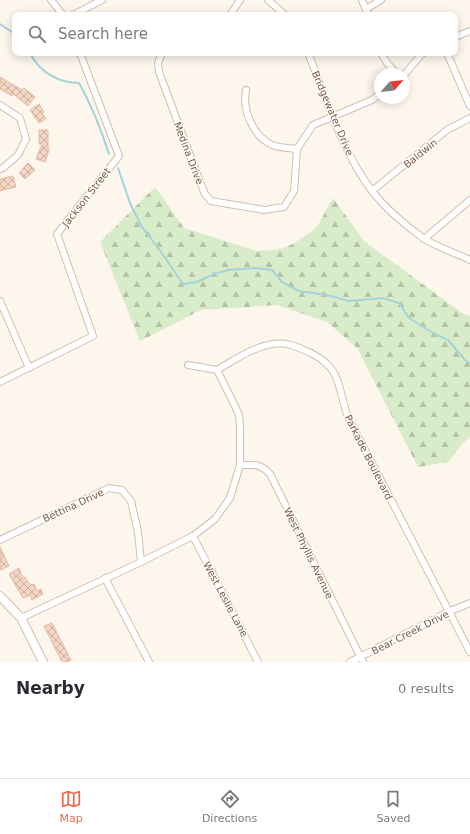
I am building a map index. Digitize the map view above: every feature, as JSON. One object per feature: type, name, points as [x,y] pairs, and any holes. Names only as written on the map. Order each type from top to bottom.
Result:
[{"type":"street","points":[[51,0],[61,12]]},
{"type":"street","points":[[79,12],[102,0]]},
{"type":"street","points":[[232,12],[240,0]]},
{"type":"street","points":[[268,0],[282,12]]},
{"type":"street","points":[[362,0],[367,12],[380,0]]},
{"type":"street","points":[[458,36],[470,31]]},
{"type":"street","name":"Jackson Street","points":[[0,382],[93,336],[57,234],[119,156],[81,56]]},
{"type":"street","name":"Medina Drive","points":[[161,56],[158,63],[162,84],[204,194],[211,201],[264,210],[284,207],[294,191],[297,149]]},
{"type":"street","name":"Bridgewater Drive","points":[[309,56],[332,117],[351,157],[372,191],[395,216],[424,239],[470,260]]},
{"type":"street","points":[[383,56],[392,68]]},
{"type":"street","points":[[410,68],[421,56]]},
{"type":"street","points":[[448,56],[470,106]]},
{"type":"street","points":[[246,90],[244,100],[250,121],[257,135],[273,146],[297,149],[312,125],[374,98]]},
{"type":"street","points":[[0,105],[20,118],[26,138],[18,155],[0,169]]},
{"type":"street","name":"Baldwin","points":[[372,191],[447,130],[470,118]]},
{"type":"street","points":[[424,239],[470,200]]},
{"type":"street","points":[[0,301],[29,368]]},
{"type":"street","name":"Parkade Boulevard","points":[[216,370],[254,350],[279,343],[305,350],[322,359],[329,366],[338,382],[344,409],[470,652]]},
{"type":"street","points":[[21,618],[193,536],[215,519],[230,498],[240,465],[239,415],[216,370],[188,365]]},
{"type":"street","name":"West Phyllis Avenue","points":[[240,465],[254,465],[263,467],[270,474],[361,660]]},
{"type":"street","name":"Bettina Drive","points":[[0,540],[109,488],[122,490],[131,501],[138,532],[141,562]]},
{"type":"street","name":"West Leslie Lane","points":[[193,536],[258,662]]},
{"type":"street","points":[[105,578],[149,662]]},
{"type":"street","points":[[0,596],[21,618],[43,662]]},
{"type":"street","name":"Bear Creek Drive","points":[[350,662],[361,660],[450,611],[470,603]]},
{"type":"green space","points":[[155,187],[184,228],[257,251],[275,250],[287,247],[304,237],[317,227],[333,198],[364,241],[462,313],[470,316],[470,437],[462,444],[448,462],[418,467],[357,348],[327,322],[277,305],[201,310],[140,341],[100,242]]},
{"type":"building","points":[[0,77],[22,90],[24,88],[35,97],[28,106],[13,94],[12,96],[0,89]]},
{"type":"building","points":[[39,104],[46,119],[39,123],[30,110]]},
{"type":"building","points":[[39,130],[48,130],[49,150],[45,162],[36,159],[42,144],[39,144]]},
{"type":"building","points":[[28,163],[35,170],[25,179],[19,173]]},
{"type":"building","points":[[13,176],[16,187],[0,191],[0,179]]},
{"type":"building","points":[[0,547],[9,566],[1,570],[0,568]]},
{"type":"building","points":[[19,568],[23,578],[25,577],[30,585],[34,584],[37,591],[41,589],[43,594],[32,600],[30,595],[23,598],[9,574]]},
{"type":"building","points":[[52,623],[71,660],[67,662],[62,662],[44,626]]},
{"type":"waterway","points":[[0,24],[12,32]]},
{"type":"waterway","points":[[32,56],[44,71],[57,79],[79,83],[96,118],[109,154]]},
{"type":"waterway","points":[[118,168],[130,203],[142,227],[183,284],[197,282],[228,270],[256,268],[272,270],[282,282],[299,291],[327,295],[349,301],[383,298],[399,303],[409,318],[433,333],[448,340],[466,361],[470,363]]}]
